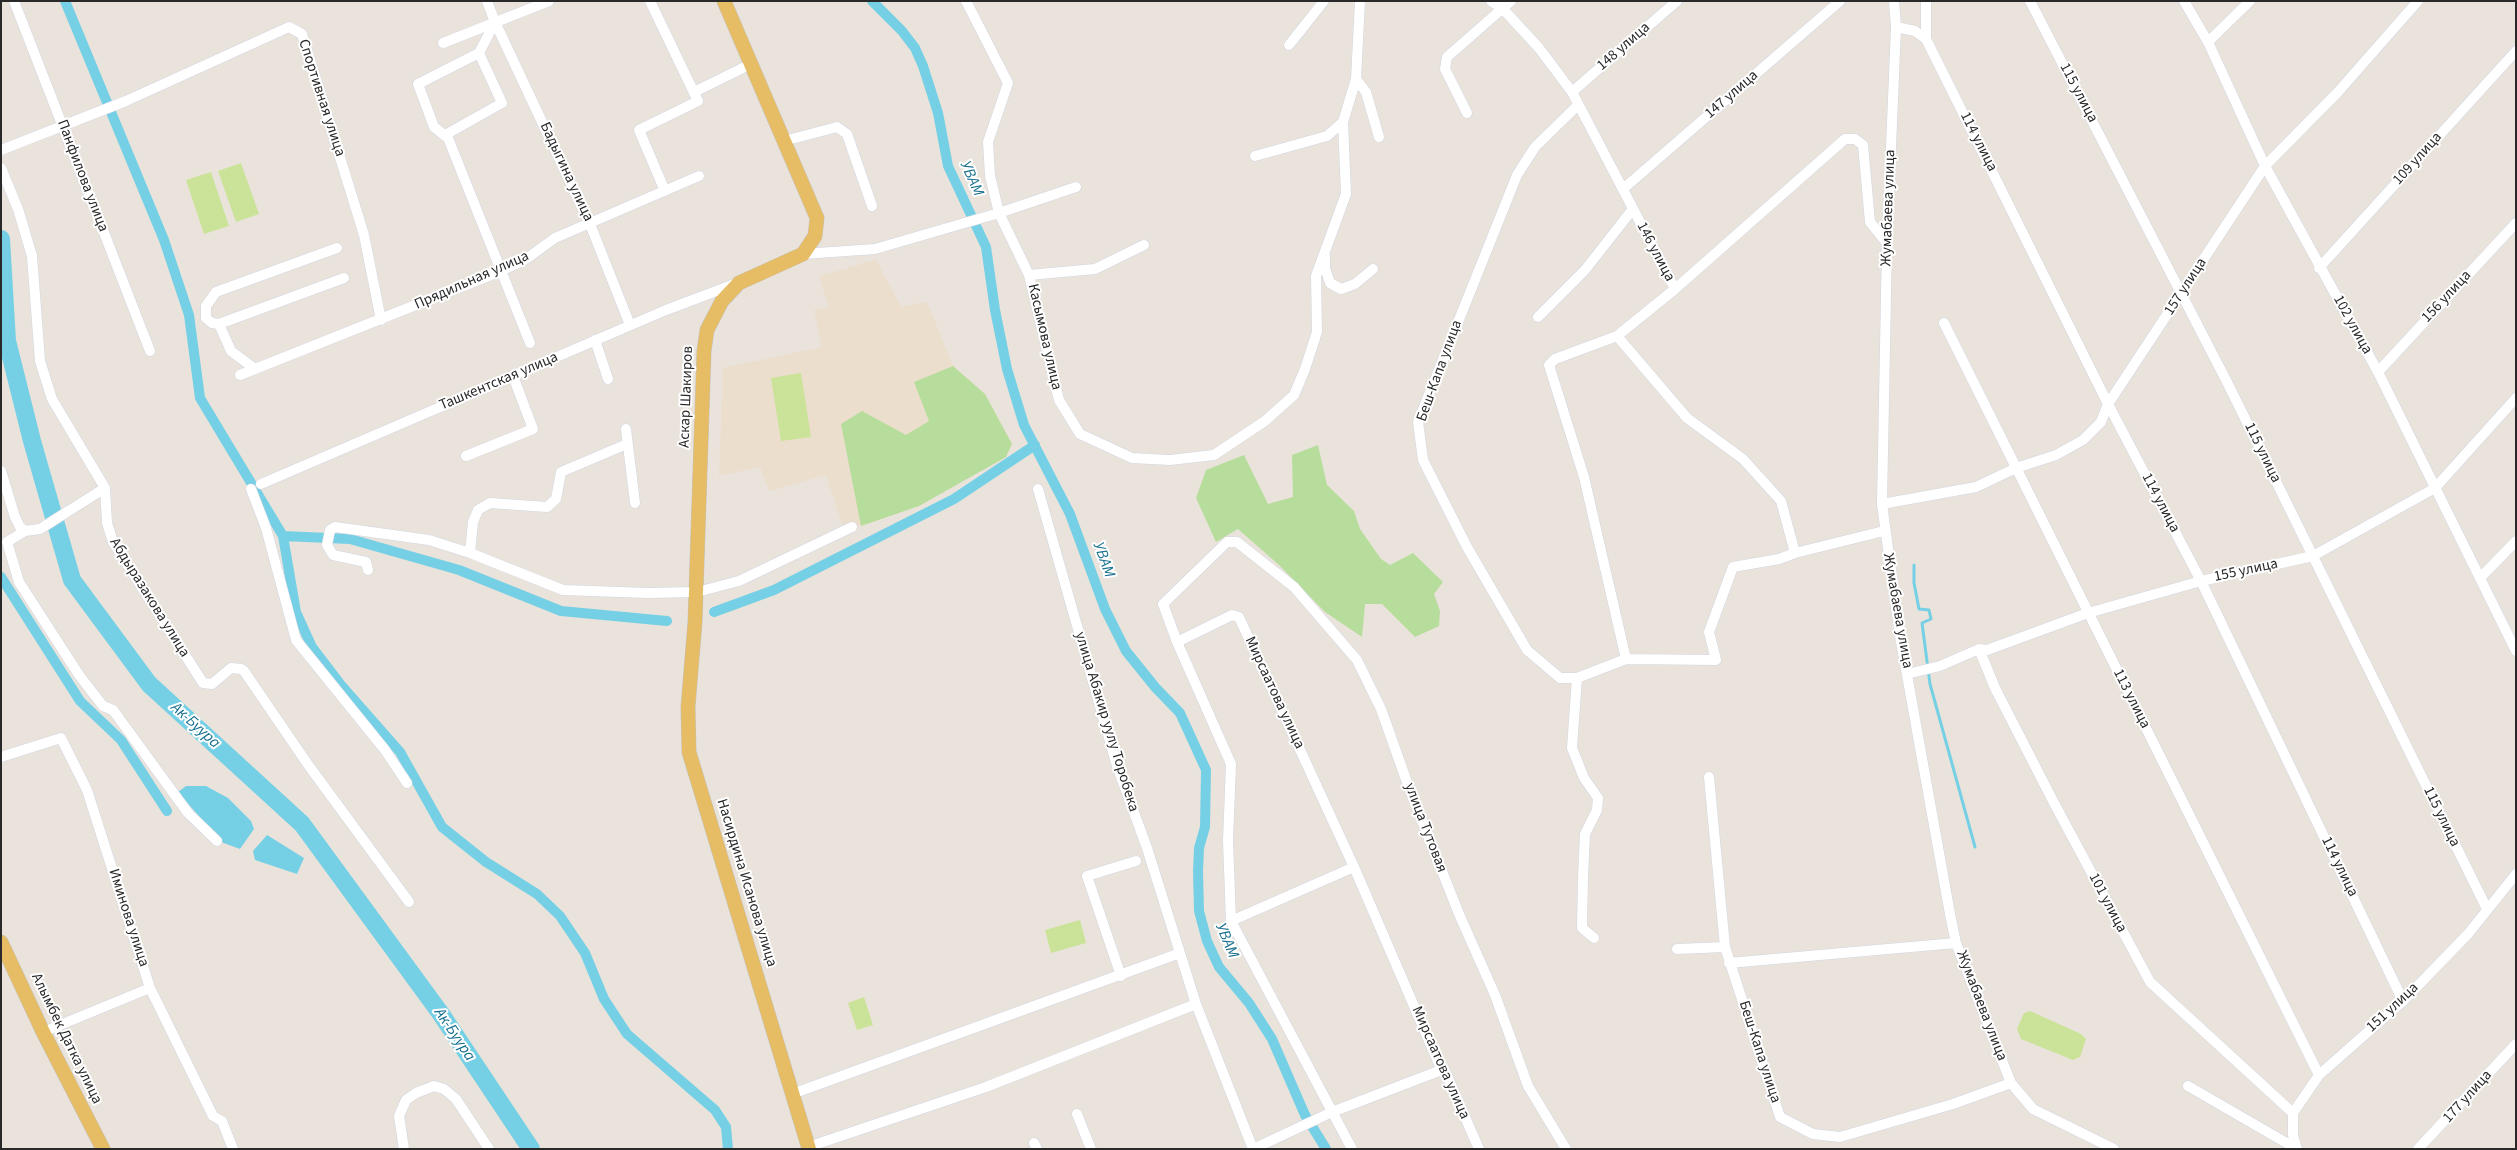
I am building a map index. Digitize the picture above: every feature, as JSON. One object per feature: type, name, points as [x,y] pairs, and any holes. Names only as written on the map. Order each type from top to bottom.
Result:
[{"type":"main road","points":[[724,1],[817,218],[815,236],[803,254]]},
{"type":"main road","name":"Аскар Шакиров","points":[[695,622],[704,351],[707,330],[722,301],[739,283],[803,254]]},
{"type":"main road","name":"Насирдина Исанова улица","points":[[695,622],[688,707],[689,752],[809,1148]]},
{"type":"main road","name":"Алымбек Датка улица","points":[[1,942],[43,1032],[103,1149]]},
{"type":"street","name":"Панфилова улица","points":[[14,1],[150,351]]},
{"type":"street","name":"Бадыгина улица","points":[[487,1],[495,22],[590,224],[630,325]]},
{"type":"street","points":[[444,43],[549,1]]},
{"type":"street","points":[[650,1],[698,101],[640,130],[665,190]]},
{"type":"street","name":"Касымова улица","points":[[966,1],[1008,83],[988,142],[995,214],[1030,275],[1059,400],[1080,434],[1132,458],[1170,460],[1214,455],[1266,421],[1294,395],[1317,332],[1316,276],[1325,245],[1346,194],[1343,122],[1356,79],[1360,1]]},
{"type":"street","points":[[1289,45],[1324,1]]},
{"type":"street","name":"146 улица","points":[[1491,1],[1507,5],[1572,92],[1577,106],[1675,289],[1845,139],[1855,139],[1863,145],[1870,222],[1887,243]]},
{"type":"street","name":"148 улица","points":[[1572,92],[1677,1]]},
{"type":"street","name":"147 улица","points":[[1623,189],[1840,1]]},
{"type":"street","name":"Жумабаева улица","points":[[1894,1],[1896,27],[1887,243],[1882,504],[1884,531],[1907,674],[1956,943],[2011,1084],[2033,1109],[2114,1149]]},
{"type":"street","points":[[1926,1],[1926,39]]},
{"type":"street","name":"115 улица","points":[[2030,1],[2182,294],[2487,909]]},
{"type":"street","name":"102 улица","points":[[2184,1],[2208,42],[2264,166],[2378,372],[2516,651]]},
{"type":"street","points":[[2208,42],[2250,1]]},
{"type":"street","name":"157 улица","points":[[1882,504],[1976,487],[2016,468],[2056,455],[2082,440],[2101,422],[2108,404],[2182,294],[2264,166],[2338,92],[2418,1]]},
{"type":"street","points":[[1468,113],[1445,69],[1447,57],[1507,5]]},
{"type":"street","points":[[495,22],[479,53],[418,84],[434,127],[448,138],[530,343]]},
{"type":"street","name":"Спортивная улица","points":[[62,125],[126,101],[289,27],[302,34],[364,235],[381,320]]},
{"type":"street","points":[[1896,27],[1915,30],[1926,39]]},
{"type":"street","name":"114 улица","points":[[1926,39],[2108,404],[2200,581],[2403,1001]]},
{"type":"street","name":"109 улица","points":[[2319,268],[2516,51]]},
{"type":"street","points":[[444,135],[502,103],[479,53]]},
{"type":"street","points":[[694,92],[751,64]]},
{"type":"street","points":[[1356,79],[1366,92],[1379,137]]},
{"type":"street","name":"Беш-Капа улица","points":[[1577,106],[1535,147],[1517,175],[1418,422],[1423,460],[1467,547],[1526,650],[1560,678],[1577,678]]},
{"type":"street","points":[[1255,156],[1327,136],[1343,122]]},
{"type":"street","points":[[1,150],[62,125]]},
{"type":"street","points":[[784,141],[837,127],[847,134],[872,206]]},
{"type":"street","name":"Абдыразакова улица","points":[[1,168],[18,209],[32,256],[40,361],[52,399],[105,488],[107,523],[113,542],[203,683],[212,684],[231,668],[241,668],[244,671],[309,766],[409,902]]},
{"type":"street","name":"Прядильная улица","points":[[240,375],[501,271],[526,259],[555,238],[699,176]]},
{"type":"street","points":[[803,254],[875,249],[995,214],[1076,187]]},
{"type":"street","points":[[1538,317],[1585,270],[1632,210]]},
{"type":"street","name":"156 улица","points":[[2378,372],[2516,223]]},
{"type":"street","points":[[1030,275],[1095,269],[1144,245]]},
{"type":"street","points":[[1325,245],[1325,268],[1330,283],[1341,289],[1355,284],[1373,269]]},
{"type":"street","points":[[338,248],[216,292],[206,306],[206,318],[212,323],[220,324],[344,278]]},
{"type":"street","name":"Ташкентская улица","points":[[261,484],[630,325],[739,283]]},
{"type":"street","points":[[1626,659],[1584,477],[1549,365],[1555,359],[1617,336],[1675,289]]},
{"type":"street","name":"113 улица","points":[[1944,323],[2318,1075]]},
{"type":"street","points":[[220,324],[231,351],[255,369]]},
{"type":"street","points":[[1617,336],[1687,418],[1743,460],[1781,501],[1795,552]]},
{"type":"street","points":[[595,340],[608,379]]},
{"type":"street","points":[[466,456],[533,429],[513,376]]},
{"type":"street","name":"155 улица","points":[[1907,674],[1928,669],[1979,648],[1987,650],[2088,613],[2200,581],[2313,556],[2435,488],[2516,398]]},
{"type":"street","points":[[626,429],[635,502]]},
{"type":"street","points":[[470,553],[473,522],[478,510],[490,503],[547,507],[556,499],[561,472],[628,444]]},
{"type":"street","points":[[1,471],[15,517],[20,527],[25,531]]},
{"type":"street","points":[[105,488],[40,529],[25,531],[6,542],[20,582],[78,675],[103,706],[113,710],[188,813],[217,841]]},
{"type":"street","points":[[251,489],[266,528],[296,640],[385,750],[407,783]]},
{"type":"street","name":"улица Абакир уулу Торобека","points":[[1038,489],[1117,766],[1147,848],[1196,1004],[1253,1149]]},
{"type":"street","points":[[368,570],[366,562],[333,556],[327,545],[330,530],[336,528],[429,540],[470,553],[563,590],[696,595],[739,581],[852,527]]},
{"type":"street","points":[[1594,938],[1582,928],[1583,877],[1585,834],[1596,810],[1598,798],[1584,778],[1572,748],[1577,678],[1626,659],[1716,660],[1709,632],[1734,566],[1779,559],[1795,552],[1884,531]]},
{"type":"street","points":[[2480,578],[2516,540]]},
{"type":"street","name":"улица Тутовая","points":[[1177,642],[1163,604],[1223,545],[1227,542],[1237,542],[1294,587],[1357,660],[1381,709],[1408,785],[1459,914],[1494,995],[1528,1086],[1566,1149]]},
{"type":"street","name":"Мирсаатова улица","points":[[1177,642],[1232,615],[1239,617],[1354,867],[1439,1064],[1444,1069],[1479,1149]]},
{"type":"street","points":[[1177,642],[1231,764],[1228,841],[1232,921],[1328,1114],[1352,1149]]},
{"type":"street","name":"101 улица","points":[[1979,648],[1995,688],[2150,982],[2293,1113]]},
{"type":"street","name":"Иминова улица","points":[[1,757],[61,738],[87,790],[150,988],[213,1116],[222,1121],[233,1149]]},
{"type":"street","name":"Беш-Капа улица","points":[[1709,777],[1725,947],[1780,1117],[1813,1134],[1840,1137],[1953,1104],[2011,1084]]},
{"type":"street","points":[[1121,976],[1087,876],[1136,861]]},
{"type":"street","points":[[1232,921],[1354,867]]},
{"type":"street","name":"151 улица","points":[[2293,1113],[2318,1075],[2403,1001],[2468,934],[2516,874]]},
{"type":"street","points":[[1729,963],[1956,943]]},
{"type":"street","points":[[1677,949],[1725,947]]},
{"type":"street","points":[[792,1094],[1180,953]]},
{"type":"street","points":[[43,1032],[150,988]]},
{"type":"street","points":[[809,1148],[986,1087],[1196,1004]]},
{"type":"street","name":"177 улица","points":[[2418,1149],[2516,1044]]},
{"type":"street","points":[[1253,1149],[1328,1114],[1444,1069]]},
{"type":"street","points":[[404,1149],[399,1116],[406,1100],[416,1093],[434,1086],[444,1089],[456,1099],[489,1149]]},
{"type":"street","points":[[2188,1086],[2297,1149]]},
{"type":"street","points":[[2293,1113],[2293,1135],[2297,1149]]},
{"type":"street","points":[[1078,1114],[1091,1149]]},
{"type":"shaded area","points":[[876,260],[901,307],[927,302],[953,366],[985,394],[1012,444],[1006,457],[919,506],[861,526],[842,524],[826,475],[769,491],[760,467],[719,476],[723,368],[822,347],[814,310],[829,307],[819,276]]},
{"type":"green space","points":[[241,163],[259,214],[236,222],[218,171]]},
{"type":"green space","points":[[211,172],[229,226],[204,234],[186,180]]},
{"type":"green space","points":[[953,366],[985,394],[1012,444],[1006,457],[919,506],[861,526],[841,424],[862,411],[906,435],[929,421],[914,382]]},
{"type":"green space","points":[[801,373],[811,437],[781,441],[771,378]]},
{"type":"green space","points":[[1318,445],[1327,485],[1354,511],[1360,529],[1381,559],[1390,565],[1413,553],[1443,582],[1434,594],[1440,611],[1439,626],[1415,637],[1382,604],[1365,604],[1362,637],[1325,612],[1279,565],[1238,529],[1216,542],[1196,498],[1206,470],[1244,455],[1268,504],[1293,497],[1292,455]]},
{"type":"green space","points":[[1080,920],[1086,943],[1051,953],[1045,930]]},
{"type":"green space","points":[[864,997],[873,1025],[857,1030],[848,1003]]},
{"type":"green space","points":[[2030,1011],[2081,1034],[2086,1039],[2080,1057],[2073,1060],[2021,1039],[2017,1029],[2024,1013]]},
{"type":"water","points":[[186,786],[206,786],[228,798],[251,821],[254,829],[240,849],[221,842],[178,792]]},
{"type":"water","points":[[267,835],[304,858],[297,874],[255,860],[253,851]]},
{"type":"waterway","points":[[65,1],[164,240],[189,315],[200,398],[283,536],[296,612],[312,647],[341,685],[400,752],[442,827],[486,862],[537,894],[560,916],[585,953],[604,999],[627,1034],[715,1110],[726,1127],[728,1149]]},
{"type":"waterway","name":"УВАМ","points":[[872,1],[902,31],[915,48],[923,66],[938,113],[948,166],[986,247],[995,310],[1007,369],[1024,425],[1070,514],[1105,609],[1126,651],[1155,687],[1180,713],[1206,770],[1205,827],[1199,848],[1198,871],[1199,911],[1207,941],[1219,967],[1249,1003],[1272,1039],[1305,1115],[1326,1149]]},
{"type":"waterway","name":"Ак-Буура","points":[[1,239],[7,341],[32,441],[72,580],[149,684],[302,824],[441,1014],[531,1149]]},
{"type":"waterway","points":[[714,612],[774,590],[954,499],[1035,445]]},
{"type":"waterway","points":[[283,536],[350,539],[459,570],[561,611],[667,621]]},
{"type":"waterway","points":[[1914,565],[1914,583],[1919,609],[1929,610],[1931,619],[1922,623],[1930,684],[1975,847]]},
{"type":"waterway","points":[[1,577],[80,701],[121,740],[167,811]]}]
